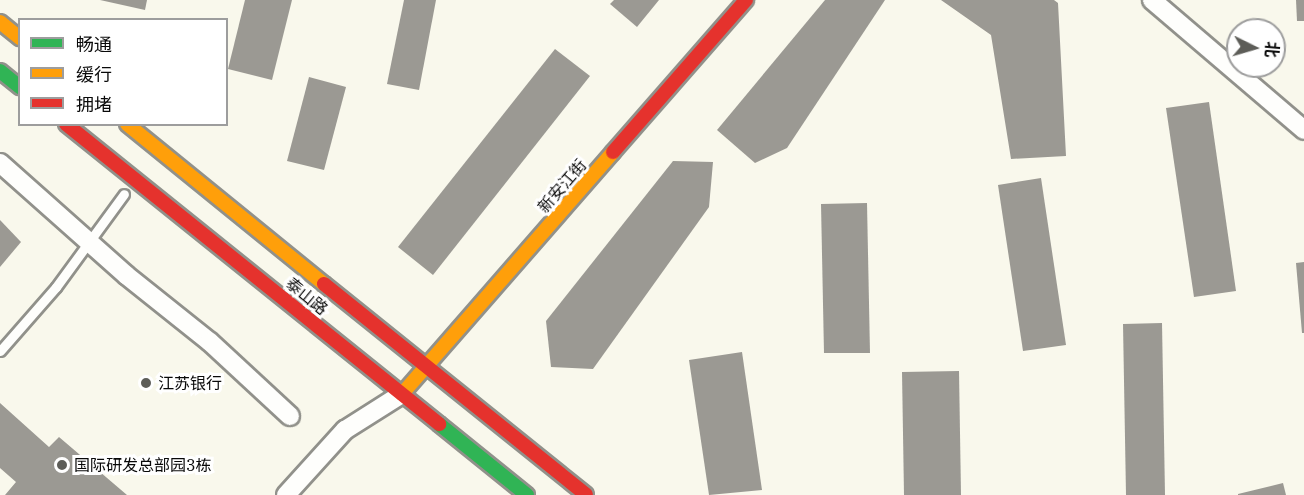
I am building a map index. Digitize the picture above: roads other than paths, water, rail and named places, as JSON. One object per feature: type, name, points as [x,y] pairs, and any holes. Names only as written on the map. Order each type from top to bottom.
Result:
[{"type":"street","name":"新安江街","points":[[402,394],[746,0]]},
{"type":"street","points":[[1152,0],[1304,130]]},
{"type":"street","points":[[0,22],[18,36]]},
{"type":"street","points":[[0,71],[18,85]]},
{"type":"street","name":"泰山路","points":[[68,126],[527,495]]},
{"type":"street","name":"泰山路","points":[[129,126],[586,495]]},
{"type":"street","points":[[0,163],[88,242],[210,342],[290,416]]},
{"type":"street","points":[[286,495],[345,430],[402,394]]},
{"type":"lane","points":[[0,351],[56,287],[124,194]]},
{"type":"place","name":"江苏银行","points":[[146,383]]},
{"type":"place","name":"国际研发总部园3栋","points":[[62,465]]}]
